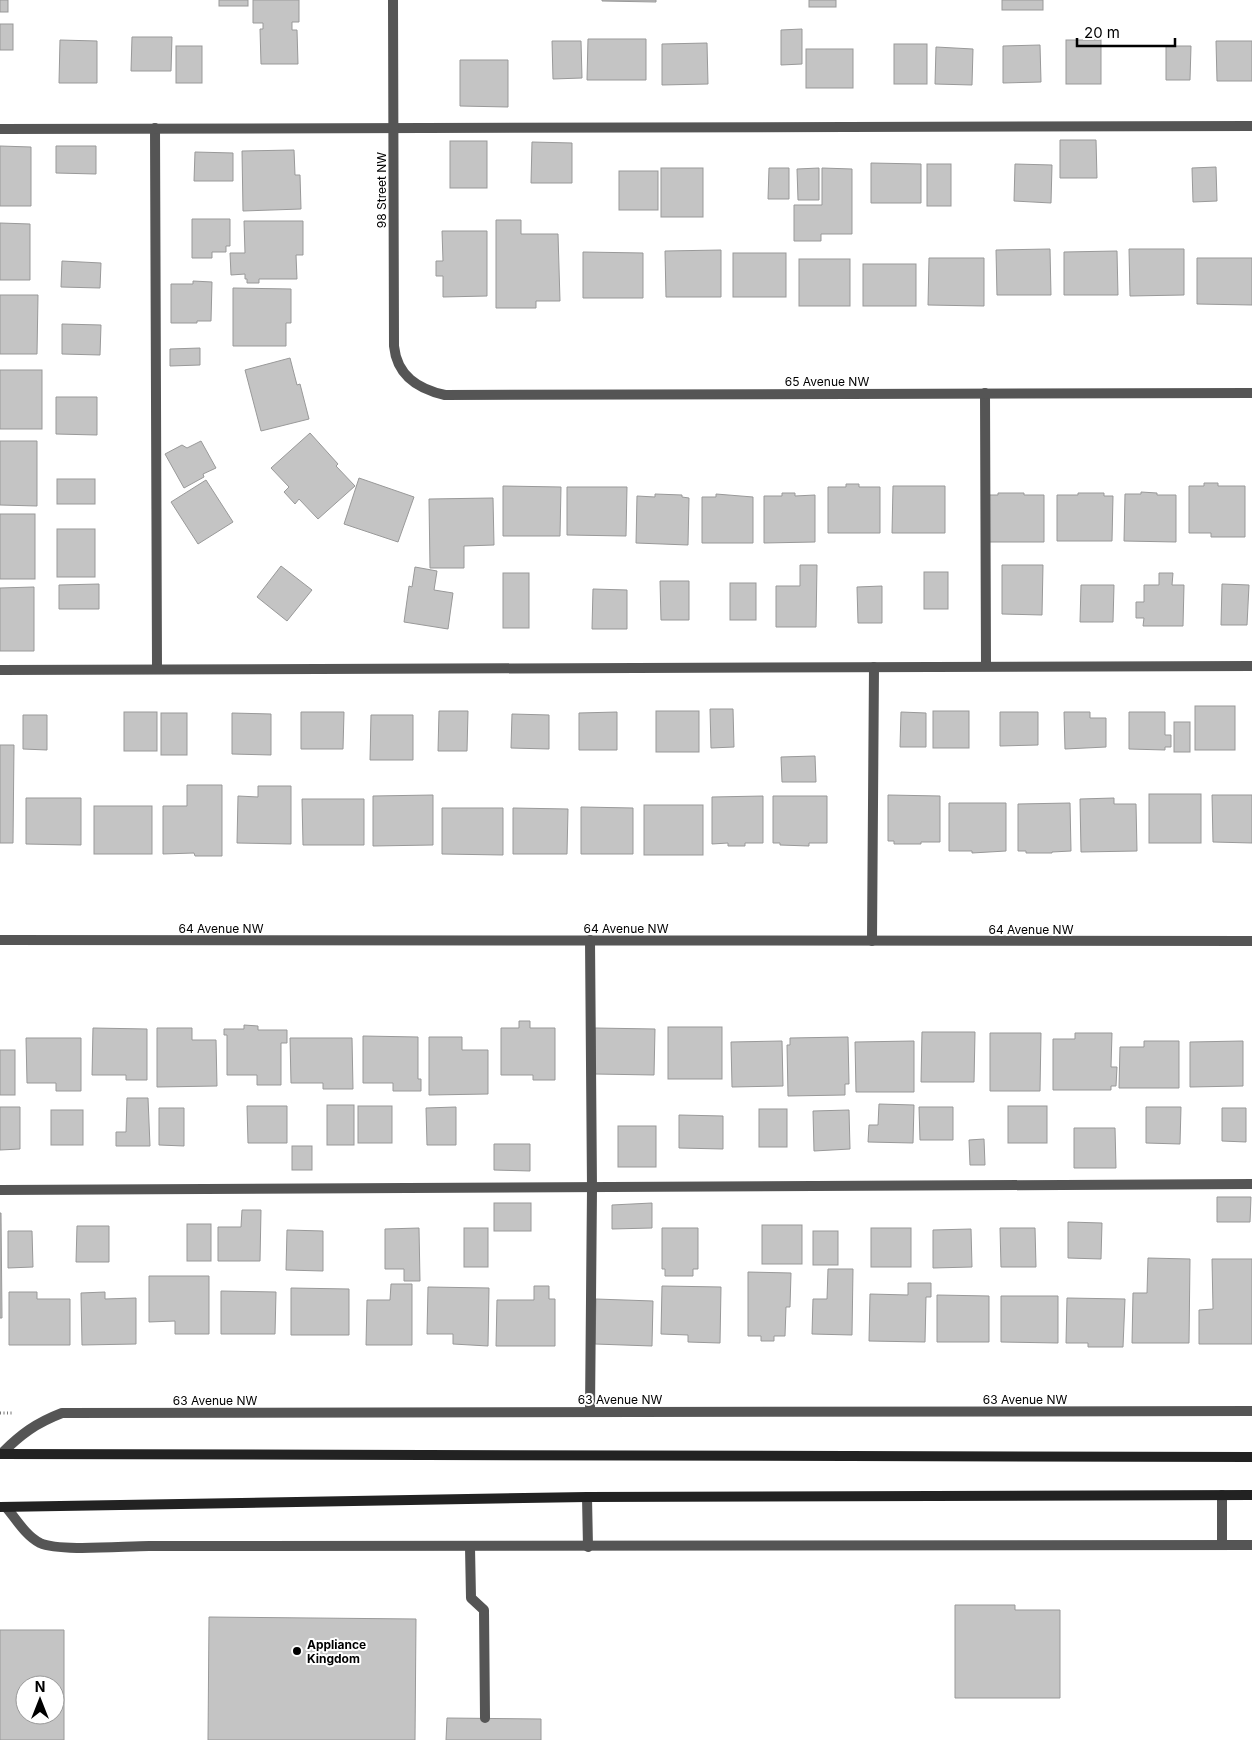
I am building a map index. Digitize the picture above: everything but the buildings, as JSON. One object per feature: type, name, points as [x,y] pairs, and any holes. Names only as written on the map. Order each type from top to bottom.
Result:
[{"type":"main road","name":"63 Avenue NW","points":[[0,1454],[1252,1457]]},
{"type":"main road","points":[[3,1507],[587,1497],[1252,1495]]},
{"type":"street","name":"98 Street NW","points":[[393,0],[394,346],[395,356],[400,368],[407,376]]},
{"type":"street","points":[[0,129],[1252,126]]},
{"type":"street","points":[[155,128],[157,668]]},
{"type":"street","name":"65 Avenue NW","points":[[407,376],[430,392],[445,396],[1252,393]]},
{"type":"street","points":[[985,393],[986,666]]},
{"type":"street","points":[[0,670],[1252,666]]},
{"type":"street","points":[[872,941],[874,667]]},
{"type":"street","name":"64 Avenue NW","points":[[0,940],[1252,941]]},
{"type":"street","points":[[590,940],[592,1188],[590,1412]]},
{"type":"street","points":[[0,1190],[1252,1184]]},
{"type":"street","name":"63 Avenue NW","points":[[0,1454],[21,1434],[36,1424],[62,1413],[1252,1411]]},
{"type":"street","points":[[1222,1495],[1222,1545]]},
{"type":"street","points":[[587,1497],[588,1547]]},
{"type":"street","points":[[3,1507],[30,1535],[41,1543],[57,1547],[1252,1545]]},
{"type":"street","points":[[470,1547],[471,1598],[484,1610],[485,1718]]},
{"type":"place","name":"Appliance Kingdom","points":[[297,1651]]}]
